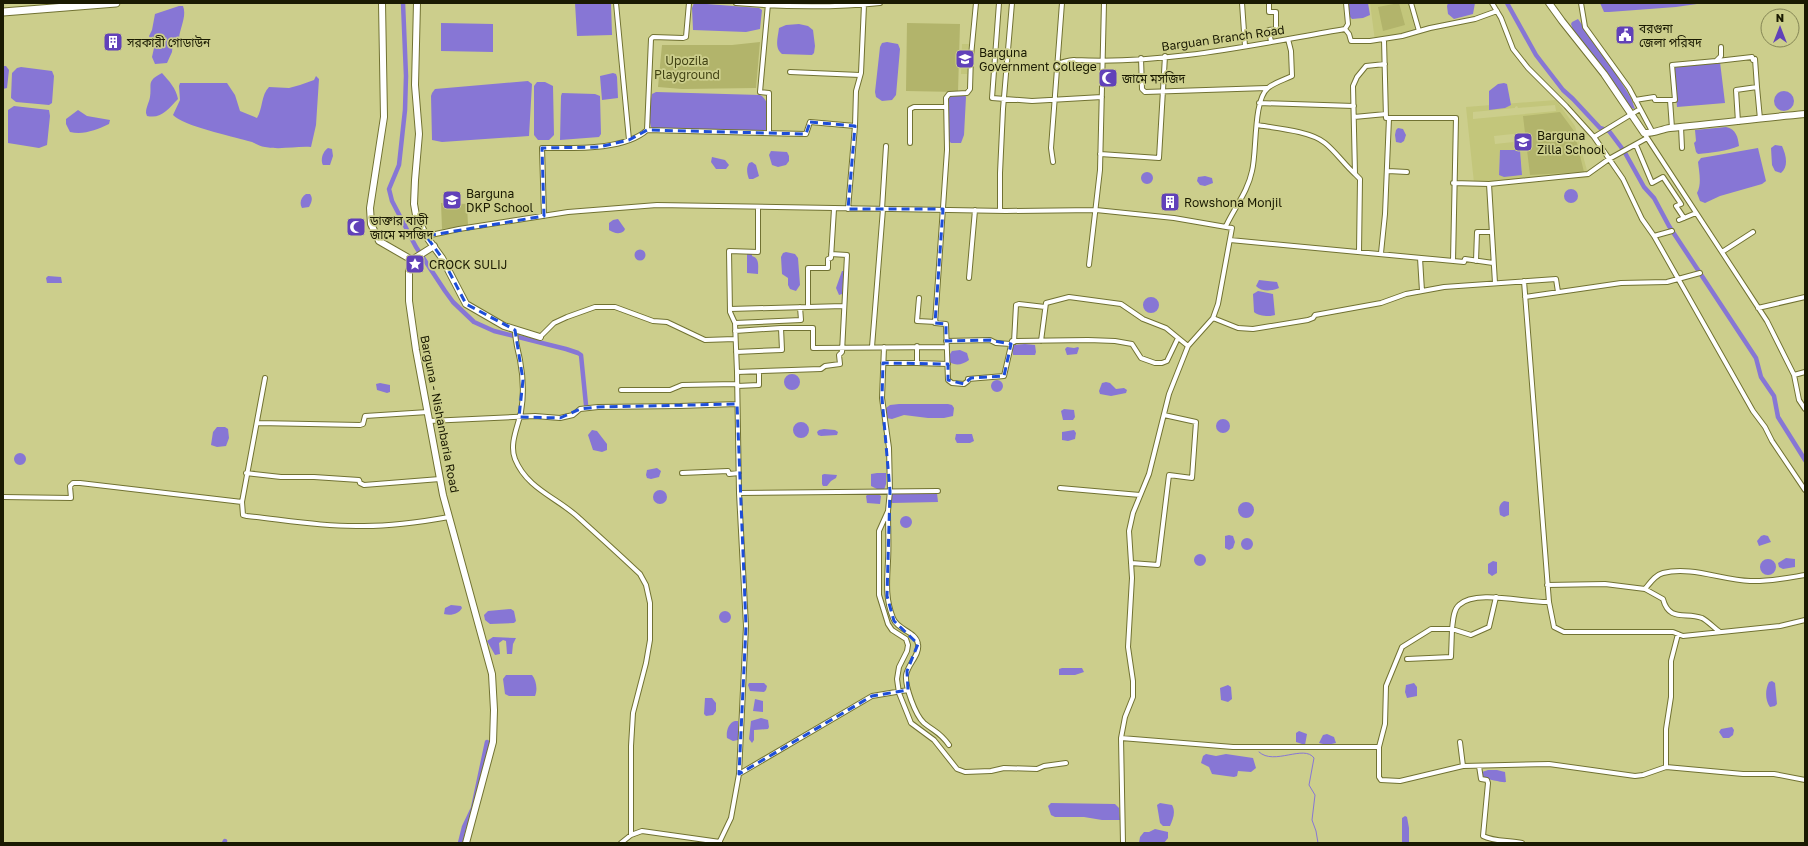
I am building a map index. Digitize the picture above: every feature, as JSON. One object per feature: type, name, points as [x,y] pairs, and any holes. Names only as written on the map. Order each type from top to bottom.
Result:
[{"type":"main road","points":[[3,12],[116,3]]},
{"type":"street","points":[[382,3],[384,117],[370,208],[371,224],[379,241],[412,260],[434,246]]},
{"type":"street","points":[[417,3],[415,85],[419,134],[414,204],[416,215],[426,236],[448,269],[466,304],[489,318],[514,329],[540,337],[554,323],[567,317],[595,307],[614,307],[653,321],[667,322],[705,340],[736,339]]},
{"type":"street","points":[[616,3],[629,140]]},
{"type":"street","points":[[647,130],[651,39],[653,37],[686,37],[690,3]]},
{"type":"street","points":[[736,3],[812,6],[864,5],[880,3]]},
{"type":"street","points":[[936,322],[947,150],[947,94],[967,93],[970,89],[970,56],[976,3]]},
{"type":"street","points":[[999,3],[992,98],[1032,101],[1102,97]]},
{"type":"street","points":[[1000,211],[1000,172],[1004,100],[1012,3]]},
{"type":"street","points":[[1053,162],[1051,148],[1062,3]]},
{"type":"street","points":[[1089,265],[1096,210],[1100,154],[1104,3]]},
{"type":"street","points":[[1242,3],[1245,46]]},
{"type":"street","points":[[1270,3],[1270,12],[1276,12],[1276,29],[1269,30],[1271,42]]},
{"type":"street","points":[[1346,3],[1348,24],[1345,29],[1349,34],[1350,41],[1384,40],[1474,20],[1497,11]]},
{"type":"street","points":[[1411,3],[1419,31]]},
{"type":"street","points":[[1492,3],[1501,18],[1513,49],[1528,68],[1594,137],[1623,178],[1642,219],[1654,236],[1753,411],[1765,427],[1772,441],[1805,490]]},
{"type":"street","points":[[1549,3],[1604,74],[1767,321],[1794,375],[1799,400],[1805,409]]},
{"type":"street","points":[[1581,3],[1585,27],[1635,100],[1653,133]]},
{"type":"street","points":[[768,4],[760,92],[769,93],[769,133]]},
{"type":"street","points":[[848,209],[855,126],[856,91],[860,74],[864,5]]},
{"type":"street","name":"Barguan Branch Road","points":[[1058,63],[1065,63],[1073,59],[1103,60],[1165,56],[1245,46],[1345,29]]},
{"type":"street","points":[[1141,58],[1142,91],[1164,92],[1266,88],[1292,76],[1291,52],[1288,39]]},
{"type":"street","points":[[1384,40],[1386,118],[1456,118],[1453,183],[1453,261]]},
{"type":"street","points":[[1716,61],[1721,56],[1721,48]]},
{"type":"street","points":[[1100,154],[1159,158],[1165,56]]},
{"type":"street","points":[[1635,100],[1654,97],[1655,100],[1675,100],[1672,65],[1752,57],[1753,60],[1755,59],[1760,119]]},
{"type":"street","points":[[1355,174],[1353,86],[1357,77],[1366,66],[1385,64]]},
{"type":"street","points":[[790,72],[860,74]]},
{"type":"street","points":[[1738,122],[1736,90],[1757,87]]},
{"type":"street","points":[[1226,226],[1236,205],[1248,186],[1253,169],[1259,103],[1266,88]]},
{"type":"street","points":[[1670,100],[1672,128]]},
{"type":"street","points":[[1259,103],[1354,106]]},
{"type":"street","points":[[910,143],[910,109],[914,107],[946,107]]},
{"type":"street","points":[[1594,137],[1640,109]]},
{"type":"street","points":[[1354,117],[1386,114]]},
{"type":"street","points":[[1644,133],[1653,133],[1662,128],[1738,122],[1805,114]]},
{"type":"street","points":[[1381,253],[1388,171],[1389,118]]},
{"type":"street","points":[[544,216],[542,148],[599,147],[629,140],[647,130],[806,134],[810,122],[855,126]]},
{"type":"street","points":[[1257,125],[1302,134],[1324,142],[1360,179],[1359,252]]},
{"type":"street","points":[[1681,127],[1682,148]]},
{"type":"street","points":[[1453,183],[1489,184],[1588,174],[1609,159],[1636,145],[1644,133]]},
{"type":"street","points":[[1636,145],[1652,183],[1663,177],[1681,204],[1676,206],[1681,219],[1696,213]]},
{"type":"street","points":[[872,347],[886,146]]},
{"type":"street","points":[[1388,171],[1407,172]]},
{"type":"street","points":[[1489,184],[1495,283]]},
{"type":"street","points":[[426,236],[568,212],[657,205],[1000,211],[1096,210],[1174,218],[1232,228],[1218,304],[1213,318],[1188,346],[1169,394],[1149,474],[1133,513],[1128,531],[1132,578],[1128,647],[1133,681],[1132,697],[1125,717],[1122,738],[1123,843]]},
{"type":"street","points":[[621,843],[631,835],[642,830],[720,842],[732,812],[739,774],[746,626],[739,493],[736,339],[734,322],[730,309],[729,251],[758,252],[758,207]]},
{"type":"street","points":[[808,306],[808,268],[828,268],[828,259],[831,258],[834,208]]},
{"type":"street","points":[[969,278],[975,210]]},
{"type":"street","points":[[1654,236],[1672,231]]},
{"type":"street","points":[[1476,261],[1477,232],[1492,232]]},
{"type":"street","points":[[1722,252],[1753,232]]},
{"type":"street","points":[[1230,240],[1464,262],[1465,259],[1493,263]]},
{"type":"street","points":[[737,372],[820,369],[825,366],[840,364],[839,355],[842,352],[847,255],[831,254]]},
{"type":"street","points":[[1420,258],[1422,291]]},
{"type":"street","name":"Barguna - Nishanbaria Road","points":[[412,260],[409,272],[409,301],[440,480],[492,674],[494,710],[491,753],[466,843]]},
{"type":"street","points":[[1525,296],[1621,282],[1667,282],[1700,273]]},
{"type":"street","points":[[1213,318],[1238,328],[1261,328],[1281,323],[1308,320],[1313,318],[1315,315],[1381,303],[1444,286],[1556,279],[1558,292]]},
{"type":"street","points":[[1524,281],[1547,585],[1554,627],[1564,632],[1673,632],[1683,636],[1780,626],[1805,620]]},
{"type":"street","points":[[1041,341],[1045,307],[1048,302],[1058,301],[1065,297],[1121,304],[1143,319],[1166,328],[1188,346]]},
{"type":"street","points":[[1758,308],[1805,297]]},
{"type":"street","points":[[919,298],[917,321],[946,324],[948,380],[952,383],[964,384],[968,381],[968,379],[1004,376],[1012,343],[1016,305],[1019,304],[1045,307]]},
{"type":"street","points":[[730,309],[844,306]]},
{"type":"street","points":[[734,322],[801,320],[800,307]]},
{"type":"street","points":[[736,352],[782,350],[781,328]]},
{"type":"street","points":[[735,331],[781,328],[813,328],[813,348],[918,346],[947,347]]},
{"type":"street","points":[[514,329],[523,380],[521,412],[513,445],[513,453],[518,466],[538,489],[579,517],[620,555],[640,574],[646,585],[650,603],[650,640],[634,713],[631,746],[631,835]]},
{"type":"street","points":[[946,341],[990,340],[996,343],[1088,340],[1115,341],[1132,344],[1141,358],[1155,363],[1162,363],[1167,361],[1178,338]]},
{"type":"street","points":[[917,364],[918,346]]},
{"type":"street","points":[[884,347],[882,398],[889,448],[890,491],[888,511],[887,596],[894,621],[916,639],[918,644],[917,652],[907,671],[906,679],[908,690],[918,716],[942,734],[949,744]]},
{"type":"street","points":[[883,363],[948,364]]},
{"type":"street","points":[[621,390],[670,390],[682,385],[759,385],[759,372]]},
{"type":"street","points":[[1794,375],[1805,372]]},
{"type":"street","points":[[265,378],[258,423],[246,473],[242,502],[243,515],[333,524],[370,526],[426,521],[449,517]]},
{"type":"street","points":[[429,421],[519,417],[560,418],[573,414],[580,409],[598,407],[737,404]]},
{"type":"street","points":[[258,423],[360,425],[363,424],[365,416],[428,412]]},
{"type":"street","points":[[1131,563],[1158,564],[1169,475],[1192,478],[1196,422],[1164,415]]},
{"type":"street","points":[[682,472],[728,471],[729,474],[739,473]]},
{"type":"street","points":[[246,473],[281,477],[314,477],[359,480],[360,483],[364,485],[440,480]]},
{"type":"street","points":[[3,497],[71,498],[70,486],[73,483],[80,483],[242,502]]},
{"type":"street","points":[[1060,488],[1140,495]]},
{"type":"street","points":[[739,493],[938,491]]},
{"type":"street","points":[[888,511],[879,531],[879,590],[888,624],[892,630],[906,639],[908,645],[907,651],[899,667],[897,679],[899,693],[911,723],[934,740],[957,769],[975,773],[1004,768],[1037,769],[1044,766],[1066,763]]},
{"type":"street","points":[[1645,589],[1651,580],[1662,574],[1681,572],[1751,581],[1805,575]]},
{"type":"street","points":[[1547,585],[1605,584],[1645,589],[1663,599],[1665,608],[1675,614],[1702,618],[1720,632]]},
{"type":"street","points":[[1407,659],[1452,657],[1452,629],[1456,610],[1459,605],[1474,599],[1487,597],[1530,602],[1549,602]]},
{"type":"street","points":[[1496,597],[1489,627],[1471,635],[1452,629],[1431,629],[1402,647],[1386,686],[1385,724],[1379,747],[1379,777],[1384,781],[1400,781],[1463,766],[1549,764],[1635,776],[1643,775],[1666,767],[1743,774],[1774,774],[1805,780]]},
{"type":"street","points":[[1666,767],[1666,729],[1670,697],[1671,661],[1678,634]]},
{"type":"street","points":[[739,774],[872,696],[883,693],[899,693],[908,690]]},
{"type":"street","points":[[1122,738],[1234,747],[1379,747]]},
{"type":"street","points":[[1460,742],[1463,766]]},
{"type":"street","points":[[1479,766],[1481,779],[1487,780],[1488,783],[1483,836],[1489,839],[1512,840],[1522,843]]},
{"type":"highlighted area","points":[[810,122],[855,126],[848,209],[943,209],[935,323],[946,324],[946,341],[990,340],[1011,344],[1004,376],[971,378],[964,384],[948,380],[948,364],[883,363],[882,398],[890,491],[887,596],[894,621],[918,644],[907,671],[908,690],[872,696],[739,774],[746,626],[737,404],[598,407],[580,409],[560,418],[519,417],[523,380],[515,330],[466,304],[442,258],[426,236],[544,216],[542,148],[599,147],[629,140],[647,130],[806,134]]},
{"type":"shaded area","points":[[575,3],[611,3],[612,35],[577,36]]},
{"type":"shaded area","points":[[694,3],[759,8],[762,10],[760,29],[746,32],[693,30],[692,8]]},
{"type":"shaded area","points":[[1347,3],[1368,3],[1370,15],[1363,18],[1352,19],[1350,17]]},
{"type":"shaded area","points":[[1370,3],[1409,3],[1415,31],[1375,41]]},
{"type":"shaded area","points":[[1448,3],[1475,3],[1473,14],[1454,19],[1448,14]]},
{"type":"shaded area","points":[[1600,3],[1704,3],[1676,7],[1604,12]]},
{"type":"shaded area","points":[[183,6],[184,14],[179,38],[173,40],[172,52],[167,63],[155,64],[152,57],[154,48],[149,36],[152,30],[155,14]]},
{"type":"shaded area","points":[[1578,19],[1608,61],[1631,98],[1635,109],[1630,108],[1573,30],[1571,24]]},
{"type":"shaded area","points":[[441,23],[493,24],[493,52],[441,51]]},
{"type":"shaded area","points":[[799,24],[808,26],[813,30],[815,46],[814,53],[812,55],[782,54],[777,46],[779,28],[786,25]]},
{"type":"shaded area","points":[[887,42],[898,44],[900,49],[896,95],[892,100],[882,101],[876,97],[875,92],[880,47],[882,43]]},
{"type":"shaded area","name":"Barguna Government College","points":[[962,44],[969,44],[967,74],[961,74]]},
{"type":"shaded area","points":[[1720,62],[1725,103],[1677,107],[1674,66]]},
{"type":"shaded area","points":[[3,66],[6,66],[9,70],[7,88],[3,89]]},
{"type":"shaded area","points":[[21,67],[52,71],[54,76],[52,103],[49,105],[16,102],[11,98],[12,73],[17,68]]},
{"type":"shaded area","points":[[162,73],[174,88],[178,99],[161,115],[152,117],[147,116],[146,111],[150,97],[151,83],[154,78]]},
{"type":"shaded area","points":[[613,73],[616,74],[617,77],[618,98],[602,100],[600,76]]},
{"type":"shaded area","points":[[316,76],[319,79],[316,125],[311,147],[271,148],[197,127],[178,119],[173,115],[180,100],[180,83],[227,83],[235,95],[240,111],[257,118],[266,90],[269,87],[289,88],[314,80]]},
{"type":"shaded area","points":[[528,81],[532,84],[529,136],[442,142],[432,140],[431,96],[435,89]]},
{"type":"shaded area","points":[[537,82],[545,82],[553,86],[554,135],[549,140],[538,140],[534,135],[534,86]]},
{"type":"shaded area","points":[[1498,84],[1507,84],[1511,105],[1505,108],[1489,110],[1489,91]]},
{"type":"shaded area","points":[[1780,91],[1788,91],[1794,97],[1794,105],[1788,111],[1780,111],[1774,105],[1774,97]]},
{"type":"shaded area","points":[[656,92],[760,95],[766,101],[769,111],[767,131],[654,129],[651,127],[650,110],[652,94]]},
{"type":"shaded area","points":[[562,93],[595,94],[600,96],[601,134],[599,137],[560,140]]},
{"type":"shaded area","points":[[949,95],[965,95],[966,97],[964,135],[961,143],[951,143],[949,141],[947,98]]},
{"type":"shaded area","points":[[1556,100],[1575,126],[1589,178],[1474,183],[1466,107]],"holes":[[[1555,105],[1556,111],[1473,119],[1473,112],[1515,108],[1517,106],[1518,108]],[[1522,133],[1523,141],[1495,144],[1494,136]],[[1500,150],[1520,151],[1522,171],[1499,175]]]},
{"type":"shaded area","points":[[14,106],[49,110],[50,116],[47,145],[39,148],[8,143],[8,110]]},
{"type":"shaded area","points":[[78,110],[87,116],[110,120],[109,124],[95,130],[75,133],[70,132],[66,124],[66,119]]},
{"type":"shaded area","points":[[1726,127],[1736,134],[1739,146],[1714,152],[1698,154],[1696,152],[1694,143],[1696,141],[1695,130]]},
{"type":"shaded area","points":[[1398,128],[1403,129],[1406,135],[1404,141],[1401,143],[1396,142],[1395,135]]},
{"type":"shaded area","points":[[1775,145],[1782,146],[1786,157],[1786,164],[1781,173],[1775,171],[1772,165],[1771,148]]},
{"type":"shaded area","points":[[328,148],[332,149],[333,156],[330,165],[323,165],[322,156]]},
{"type":"shaded area","points":[[1758,148],[1766,181],[1762,184],[1720,196],[1705,203],[1700,201],[1697,193],[1700,182],[1698,162],[1701,158]]},
{"type":"shaded area","points":[[1500,150],[1520,150],[1522,175],[1504,177],[1499,175]]},
{"type":"shaded area","points":[[771,151],[787,152],[789,161],[786,165],[778,167],[772,165],[769,155]]},
{"type":"shaded area","points":[[712,157],[725,160],[729,165],[726,169],[716,169],[711,162]]},
{"type":"shaded area","points":[[752,162],[756,165],[759,176],[749,179],[747,167],[749,163]]},
{"type":"shaded area","points":[[1145,172],[1149,172],[1153,178],[1149,184],[1145,184],[1141,180],[1141,176]]},
{"type":"shaded area","points":[[1205,176],[1212,178],[1213,183],[1205,186],[1200,185],[1197,181],[1198,177]]},
{"type":"shaded area","points":[[1571,189],[1576,191],[1578,196],[1576,201],[1571,203],[1566,201],[1564,196],[1566,191]]},
{"type":"shaded area","points":[[306,194],[310,194],[312,197],[311,202],[309,207],[302,208],[301,200]]},
{"type":"shaded area","points":[[618,219],[625,229],[622,232],[615,233],[609,230],[609,223]]},
{"type":"shaded area","points":[[640,249],[644,251],[646,255],[644,259],[640,261],[636,259],[634,255],[636,251]]},
{"type":"shaded area","points":[[786,252],[795,254],[798,258],[800,285],[796,291],[790,289],[788,285],[788,278],[782,274],[781,257],[783,253]]},
{"type":"shaded area","points":[[747,254],[752,254],[752,256],[755,257],[758,263],[758,274],[747,273]]},
{"type":"shaded area","points":[[842,271],[844,271],[842,294],[839,295],[836,288]]},
{"type":"shaded area","points":[[48,276],[61,277],[62,283],[47,283],[46,278]]},
{"type":"shaded area","points":[[1259,280],[1277,282],[1279,288],[1274,290],[1264,290],[1258,288],[1256,286]]},
{"type":"shaded area","points":[[1258,291],[1273,294],[1275,315],[1264,316],[1254,312],[1253,294]]},
{"type":"shaded area","points":[[1151,297],[1157,299],[1159,305],[1157,311],[1151,313],[1145,311],[1143,305],[1145,299]]},
{"type":"shaded area","points":[[1014,345],[1035,345],[1035,355],[1013,355],[1012,348]]},
{"type":"shaded area","points":[[1067,347],[1078,347],[1077,354],[1067,355],[1065,349]]},
{"type":"shaded area","points":[[960,350],[967,353],[969,360],[959,364],[949,362],[952,351]]},
{"type":"shaded area","points":[[792,374],[799,379],[800,382],[795,389],[792,390],[785,385],[784,382],[789,375]]},
{"type":"shaded area","points":[[995,380],[999,380],[1003,386],[999,392],[995,392],[991,388],[991,384]]},
{"type":"shaded area","points":[[380,383],[390,385],[390,392],[387,393],[377,390],[376,384]]},
{"type":"shaded area","points":[[1102,383],[1110,383],[1116,389],[1124,388],[1127,390],[1126,393],[1111,396],[1100,394],[1099,391]]},
{"type":"shaded area","points":[[948,404],[952,405],[954,408],[953,416],[944,418],[928,418],[904,415],[892,419],[886,418],[886,408],[890,405]]},
{"type":"shaded area","points":[[1064,409],[1074,410],[1075,417],[1073,420],[1063,420],[1061,411]]},
{"type":"shaded area","points":[[1223,419],[1228,421],[1230,426],[1228,431],[1223,433],[1218,431],[1216,426],[1218,421]]},
{"type":"shaded area","points":[[801,422],[807,424],[809,430],[807,436],[801,438],[795,436],[793,430],[795,424]]},
{"type":"shaded area","points":[[217,427],[225,427],[228,429],[229,438],[226,446],[217,447],[211,445],[213,432]]},
{"type":"shaded area","points":[[592,430],[597,431],[607,444],[607,450],[602,452],[593,450],[588,435]]},
{"type":"shaded area","points":[[819,430],[835,430],[838,432],[837,435],[818,435],[817,432]]},
{"type":"shaded area","points":[[1074,430],[1076,433],[1075,439],[1068,441],[1062,440],[1062,432]]},
{"type":"shaded area","points":[[956,434],[972,434],[974,441],[970,443],[957,443],[955,439]]},
{"type":"shaded area","points":[[20,453],[24,455],[26,459],[24,463],[20,465],[16,463],[14,459],[16,455]]},
{"type":"shaded area","points":[[657,468],[661,471],[659,477],[651,479],[647,478],[647,470]]},
{"type":"shaded area","points":[[886,473],[886,484],[884,490],[879,490],[871,486],[871,474]]},
{"type":"shaded area","points":[[822,475],[837,475],[836,478],[827,486],[823,486]]},
{"type":"shaded area","points":[[660,490],[665,492],[667,497],[665,502],[660,504],[655,502],[653,497],[655,492]]},
{"type":"shaded area","points":[[892,493],[937,493],[938,502],[892,503]]},
{"type":"shaded area","points":[[868,494],[878,494],[881,496],[880,504],[867,503],[866,496]]},
{"type":"shaded area","points":[[1504,501],[1509,502],[1509,515],[1504,517],[1500,515],[1499,509]]},
{"type":"shaded area","points":[[1246,502],[1253,507],[1254,510],[1249,517],[1246,518],[1239,513],[1238,510],[1243,503]]},
{"type":"shaded area","points":[[904,516],[908,516],[912,522],[908,528],[904,528],[900,524],[900,520]]},
{"type":"shaded area","points":[[1764,535],[1768,536],[1771,542],[1759,546],[1757,541]]},
{"type":"shaded area","points":[[1225,536],[1233,536],[1235,542],[1233,548],[1229,550],[1225,548]]},
{"type":"shaded area","points":[[1247,538],[1251,540],[1253,544],[1251,548],[1247,550],[1243,548],[1241,544],[1243,540]]},
{"type":"shaded area","points":[[1202,554],[1205,555],[1205,565],[1198,566],[1195,565],[1194,558],[1195,555]]},
{"type":"shaded area","points":[[1786,558],[1795,559],[1795,567],[1783,569],[1779,567],[1778,563]]},
{"type":"shaded area","points":[[1768,559],[1775,564],[1776,567],[1771,574],[1768,575],[1761,570],[1760,567],[1765,560]]},
{"type":"shaded area","points":[[1493,561],[1497,562],[1497,573],[1492,576],[1488,573],[1488,564]]},
{"type":"shaded area","points":[[451,605],[461,606],[462,608],[459,612],[454,614],[444,614],[445,608]]},
{"type":"shaded area","points":[[511,609],[514,611],[516,621],[514,623],[490,624],[485,620],[484,615],[488,611]]},
{"type":"shaded area","points":[[725,611],[729,613],[731,617],[729,621],[725,623],[721,621],[719,617],[721,613]]},
{"type":"shaded area","points":[[493,637],[516,638],[513,644],[512,654],[507,654],[506,641],[503,640],[499,643],[500,654],[495,655],[487,641]]},
{"type":"shaded area","points":[[1082,668],[1084,672],[1075,675],[1059,675],[1059,669]]},
{"type":"shaded area","points":[[506,675],[532,675],[535,679],[536,685],[535,696],[509,696],[505,694],[503,679]]},
{"type":"shaded area","points":[[1772,681],[1775,683],[1777,704],[1770,707],[1766,698],[1766,691],[1769,682]]},
{"type":"shaded area","points":[[749,683],[764,683],[767,686],[766,690],[764,692],[750,691],[748,685]]},
{"type":"shaded area","points":[[1414,683],[1417,687],[1417,696],[1407,698],[1405,692],[1406,685]]},
{"type":"shaded area","points":[[1228,685],[1231,687],[1232,699],[1228,702],[1221,700],[1220,688]]},
{"type":"shaded area","points":[[705,698],[712,698],[716,703],[716,711],[713,715],[706,716],[704,714]]},
{"type":"shaded area","points":[[755,699],[763,701],[763,712],[753,711]]},
{"type":"shaded area","points":[[761,718],[768,720],[769,727],[768,729],[754,730],[754,740],[752,743],[749,739],[751,721]]},
{"type":"shaded area","points":[[735,721],[738,721],[738,740],[733,741],[727,738],[727,733],[729,726]]},
{"type":"shaded area","points":[[1732,727],[1734,730],[1733,735],[1729,738],[1723,738],[1719,732],[1721,729]]},
{"type":"shaded area","points":[[1299,731],[1307,734],[1305,745],[1296,742],[1296,733]]},
{"type":"shaded area","points":[[1327,734],[1334,737],[1336,743],[1327,745],[1319,743],[1323,735]]},
{"type":"shaded area","points":[[1206,754],[1216,756],[1226,754],[1253,758],[1256,768],[1251,772],[1238,771],[1237,776],[1234,777],[1212,774],[1209,767],[1201,763],[1203,756]]},
{"type":"shaded area","points":[[1488,770],[1505,772],[1506,782],[1483,778],[1482,772]]},
{"type":"shaded area","points":[[1051,803],[1115,804],[1119,808],[1120,820],[1102,820],[1084,817],[1055,817],[1051,815],[1048,806]]},
{"type":"shaded area","points":[[1160,803],[1172,805],[1174,816],[1170,826],[1163,826],[1160,823],[1157,805]]},
{"type":"shaded area","points":[[1405,816],[1407,817],[1409,828],[1409,843],[1402,843],[1402,818]]},
{"type":"shaded area","points":[[1155,829],[1168,832],[1168,838],[1164,843],[1139,843],[1140,837],[1144,832],[1149,832]]},
{"type":"green space","points":[[1399,3],[1405,25],[1383,31],[1378,7]]},
{"type":"green space","points":[[907,23],[960,24],[958,92],[906,91]]},
{"type":"green space","name":"Upozila Playground","points":[[760,42],[756,88],[682,89],[658,87],[662,45],[732,45]]},
{"type":"green space","points":[[1560,112],[1574,131],[1584,172],[1530,175],[1523,116]]},
{"type":"green space","points":[[441,203],[467,204],[468,226],[442,229]]},
{"type":"waterway","points":[[403,3],[406,76],[405,110],[399,165],[389,189],[392,201],[416,247],[445,291],[453,302],[474,322],[494,331],[566,349],[581,355],[586,405]]},
{"type":"waterway","points":[[1507,3],[1536,55],[1563,90],[1600,128],[1609,131],[1624,151],[1644,187],[1654,198],[1669,226],[1756,358],[1761,377],[1774,396],[1778,417],[1805,460]]},
{"type":"waterway","points":[[460,843],[464,827],[473,808],[487,742]]},
{"type":"waterway","points":[[1259,752],[1265,756],[1273,757],[1303,753],[1309,754],[1314,758],[1309,785],[1315,795],[1312,820],[1318,843]]},
{"type":"place","name":"বরগুনা জেলা পরিষদ","points":[[1625,35]]},
{"type":"place","name":"সরকারী গোডাউন","points":[[113,42]]},
{"type":"place","name":"Barguna Government College","points":[[965,59]]},
{"type":"place","name":"জামে মসজিদ","points":[[1108,78]]},
{"type":"place","name":"Barguna Zilla School","points":[[1523,142]]},
{"type":"place","name":"Barguna DKP School","points":[[452,200]]},
{"type":"place","name":"Rowshona Monjil","points":[[1170,202]]},
{"type":"place","name":"ডাক্তার বাড়ী জামে মসজিদ","points":[[356,227]]},
{"type":"place","name":"CROCK SULIJ","points":[[415,264]]}]
